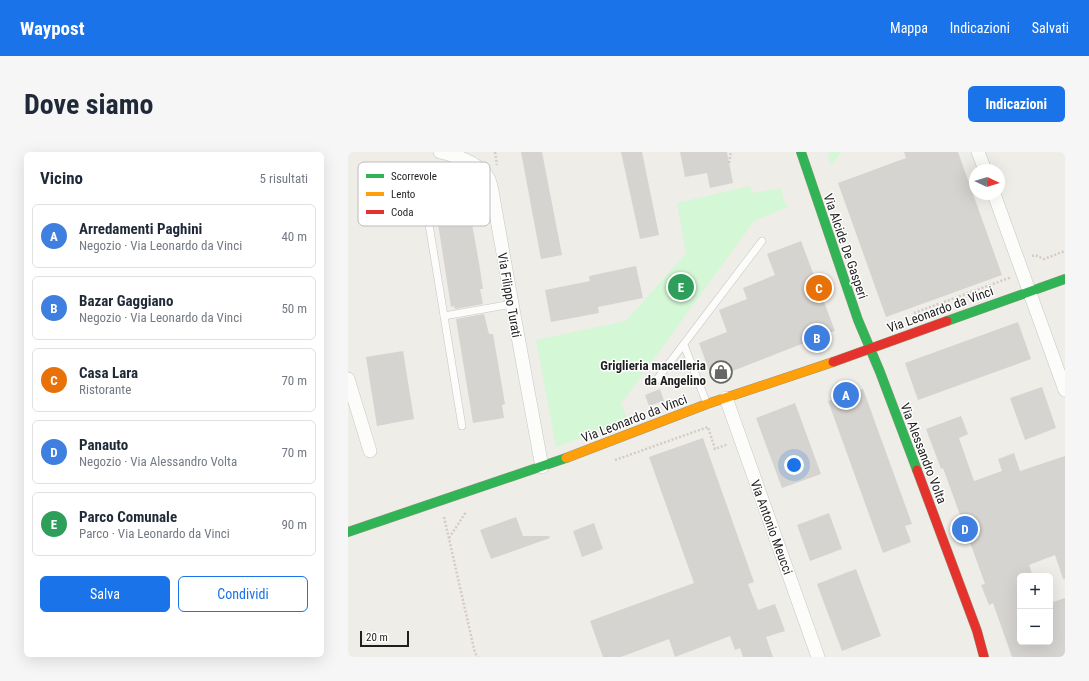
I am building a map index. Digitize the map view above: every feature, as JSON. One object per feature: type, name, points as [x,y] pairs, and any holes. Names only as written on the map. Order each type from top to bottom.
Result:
[{"type":"main road","name":"Via Alcide De Gasperi","points":[[801,152],[856,313],[870,348]]},
{"type":"main road","name":"Via Leonardo da Vinci","points":[[348,532],[542,467],[707,404],[870,348],[1065,278]]},
{"type":"main road","name":"Via Alessandro Volta","points":[[870,348],[974,624],[984,657]]},
{"type":"street","name":"Via Filippo Turati","points":[[440,152],[462,157],[470,162]]},
{"type":"street","points":[[978,152],[983,164]]},
{"type":"street","name":"Via Filippo Turati","points":[[490,184],[542,467]]},
{"type":"street","points":[[996,200],[1065,390]]},
{"type":"street","points":[[348,379],[370,451]]},
{"type":"street","name":"Via Antonio Meucci","points":[[726,398],[818,657]]},
{"type":"lane","points":[[429,226],[462,426]]},
{"type":"lane","points":[[655,382],[762,241]]},
{"type":"lane","points":[[444,316],[512,304]]},
{"type":"lane","points":[[684,344],[707,404]]},
{"type":"path","points":[[729,163],[731,152]]},
{"type":"path","points":[[612,461],[708,427],[715,449],[741,440]]},
{"type":"path","points":[[441,501],[475,653],[478,657]]},
{"type":"path","points":[[449,538],[465,512],[472,510]]},
{"type":"green space","points":[[828,152],[841,152],[831,166]]},
{"type":"green space","points":[[750,186],[752,193],[781,188],[784,201],[788,207],[754,221],[621,404],[628,421],[556,447],[536,340],[626,321],[686,253],[677,203]]},
{"type":"building","points":[[521,152],[542,152],[562,255],[541,259]]},
{"type":"building","points":[[621,152],[642,152],[659,235],[640,239]]},
{"type":"building","points":[[680,152],[727,152],[733,183],[710,188],[707,173],[685,177]]},
{"type":"building","points":[[904,152],[958,152],[969,183],[969,200],[975,200],[1002,275],[886,317],[838,183],[906,158]]},
{"type":"building","points":[[438,226],[472,226],[483,289],[480,289],[483,304],[455,309],[454,306],[451,307]]},
{"type":"building","points":[[801,241],[835,331],[712,379],[699,343],[727,332],[719,310],[747,299],[743,288],[775,275],[767,254]]},
{"type":"building","points":[[636,266],[643,298],[598,307],[599,313],[551,322],[545,290],[590,281],[589,276]]},
{"type":"building","points":[[484,314],[489,334],[493,334],[505,404],[502,405],[504,418],[473,423],[456,319]]},
{"type":"building","points":[[1018,322],[1031,359],[918,400],[905,363]]},
{"type":"building","points":[[403,351],[414,419],[377,426],[366,357]]},
{"type":"building","points":[[1042,387],[1056,428],[1025,440],[1010,398]]},
{"type":"building","points":[[660,389],[664,401],[649,406],[645,395]]},
{"type":"building","points":[[863,389],[912,524],[905,526],[911,542],[883,553],[828,401]]},
{"type":"building","points":[[795,403],[821,474],[782,488],[756,418]]},
{"type":"building","points":[[961,416],[968,434],[959,438],[974,481],[1002,471],[998,459],[1014,453],[1020,471],[1065,456],[1065,579],[1063,579],[1055,555],[1029,565],[1032,573],[1017,573],[1017,645],[1053,645],[1053,602],[1065,598],[1065,657],[1012,657],[993,603],[989,605],[981,585],[985,584],[943,468],[941,469],[926,429]]},
{"type":"building","points":[[703,438],[754,582],[748,584],[758,610],[775,604],[785,631],[766,637],[773,657],[743,657],[740,648],[735,650],[730,636],[675,657],[669,639],[621,657],[603,657],[590,621],[694,583],[649,457]]},
{"type":"building","points":[[829,513],[842,549],[810,561],[797,525]]},
{"type":"building","points":[[516,517],[523,536],[549,536],[550,538],[491,559],[480,530]]},
{"type":"building","points":[[594,523],[603,549],[582,557],[573,531]]},
{"type":"building","points":[[856,569],[881,636],[842,651],[817,584]]},
{"type":"traffic: fast","points":[[801,152],[858,320],[880,372],[917,470]]},
{"type":"traffic: fast","points":[[947,321],[1065,279]]},
{"type":"traffic: fast","points":[[348,532],[566,458]]},
{"type":"traffic: slow","points":[[566,458],[707,404],[833,362]]},
{"type":"traffic: jam","points":[[833,362],[947,321]]},
{"type":"traffic: jam","points":[[917,470],[977,631],[984,657]]},
{"type":"place","name":"Parco Comunale","points":[[681,287]]},
{"type":"place","name":"Casa Lara","points":[[819,288]]},
{"type":"place","name":"Bazar Gaggiano","points":[[817,338]]},
{"type":"place","name":"Griglieria macelleria da Angelino","points":[[721,372]]},
{"type":"place","name":"Arredamenti Paghini","points":[[846,395]]},
{"type":"place","name":"Panauto","points":[[965,529]]}]
